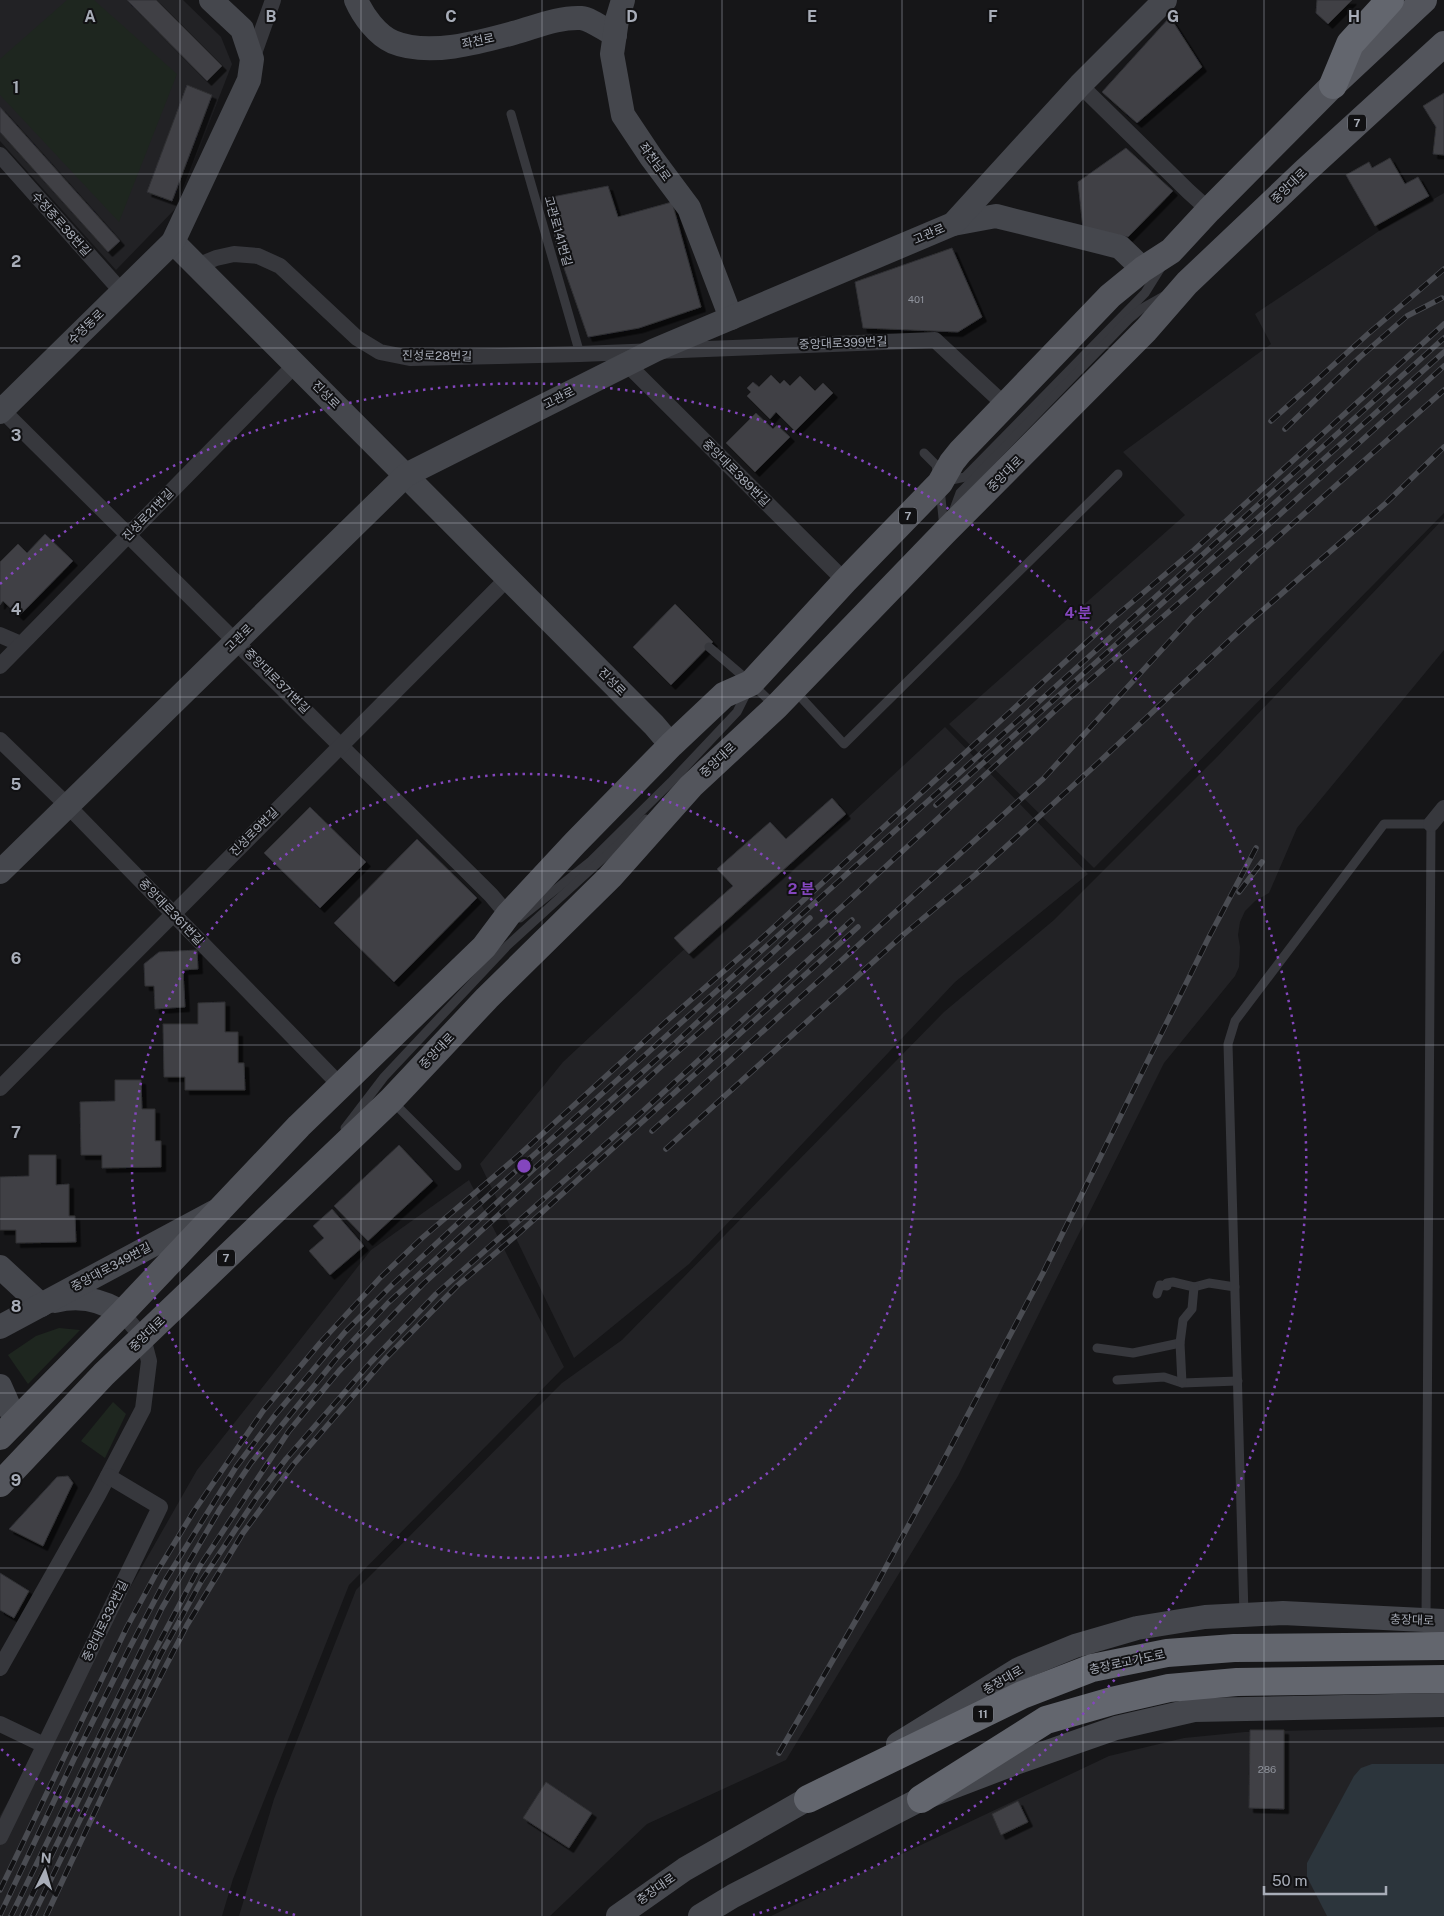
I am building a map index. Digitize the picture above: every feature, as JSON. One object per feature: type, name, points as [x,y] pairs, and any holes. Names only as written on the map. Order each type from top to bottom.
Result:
[{"type":"highway","points":[[1333,85],[1359,29],[1390,0]]},
{"type":"highway","name":"충장로고가도로","points":[[921,1799],[1046,1720],[1112,1702],[1168,1671],[1234,1648],[1444,1646]]},
{"type":"highway","name":"충장로고가도로","points":[[808,1799],[1022,1695],[1092,1668],[1168,1671],[1242,1666],[1444,1663]]},
{"type":"highway","name":"충장로고가도로","points":[[1168,1671],[1237,1682],[1444,1679]]},
{"type":"main road","points":[[173,242],[249,80],[252,59],[242,29],[211,0]]},
{"type":"main road","name":"좌천로","points":[[356,0],[372,26],[392,42],[416,49],[458,46],[503,36],[558,20],[582,18],[615,35]]},
{"type":"main road","name":"좌천남로","points":[[623,0],[612,54],[623,116],[650,157],[689,208],[730,318]]},
{"type":"main road","name":"고관로","points":[[0,872],[406,475],[655,350],[953,224],[1080,84],[1166,0]]},
{"type":"main road","name":"7","points":[[8,1428],[122,1313],[299,1126],[484,947],[508,916],[575,843],[671,744],[724,695],[752,683],[940,483],[956,457],[1110,296],[1143,269],[1171,252],[1209,210],[1333,85],[1424,0]]},
{"type":"main road","name":"중앙대로","points":[[0,1484],[104,1374],[391,1100],[487,998],[610,877],[690,786],[784,698],[944,533],[1146,330],[1187,283],[1305,170],[1442,46]]},
{"type":"main road","points":[[953,224],[996,216],[1120,247],[1143,269]]},
{"type":"main road","name":"진성로","points":[[173,242],[508,577],[671,744]]},
{"type":"main road","name":"수정동로","points":[[1,410],[173,242]]},
{"type":"main road","name":"중앙대로349번길","points":[[0,1327],[223,1207]]},
{"type":"main road","points":[[0,1267],[41,1305],[65,1299],[92,1300],[111,1305],[122,1313]]},
{"type":"main road","points":[[0,1386],[8,1428]]},
{"type":"main road","name":"충장대로","points":[[618,1916],[685,1869],[808,1799],[1019,1669],[1075,1646],[1137,1628],[1205,1617],[1283,1613],[1435,1621]]},
{"type":"main road","points":[[700,1916],[733,1896],[921,1799],[1116,1728],[1194,1710],[1444,1705]]},
{"type":"street","points":[[252,59],[273,0]]},
{"type":"street","points":[[1080,84],[1209,210]]},
{"type":"street","name":"수정중로38번길","points":[[0,155],[122,292]]},
{"type":"street","name":"진성로28번길","points":[[197,266],[216,258],[234,254],[258,256],[280,266],[357,338],[380,352],[410,358],[580,354],[655,350]]},
{"type":"street","name":"중앙대로399번길","points":[[655,350],[935,340],[1006,406]]},
{"type":"street","name":"중앙대로389번길","points":[[627,364],[845,582]]},
{"type":"street","name":"진성로21번길","points":[[0,666],[295,365]]},
{"type":"street","name":"중앙대로371번길","points":[[1,410],[341,745],[491,895],[508,916]]},
{"type":"street","name":"진성로9번길","points":[[0,1088],[508,577]]},
{"type":"street","points":[[0,635],[21,644]]},
{"type":"street","name":"중앙대로361번길","points":[[0,740],[68,806],[341,1086]]},
{"type":"street","points":[[1431,824],[1444,808]]},
{"type":"street","points":[[0,1668],[108,1476],[143,1409],[149,1361],[143,1338],[122,1313]]},
{"type":"street","name":"중앙대로332번길","points":[[44,1745],[160,1507],[108,1476]]},
{"type":"street","points":[[0,1724],[44,1745],[0,1837]]},
{"type":"lane","name":"고관로141번길","points":[[511,114],[580,354]]},
{"type":"lane","points":[[940,483],[965,477],[1145,293],[1171,252]]},
{"type":"lane","points":[[924,453],[936,465],[940,483],[944,533]]},
{"type":"lane","points":[[709,647],[752,683],[784,698],[844,744],[1118,474]]},
{"type":"lane","points":[[484,947],[591,861],[651,802],[737,712],[752,683]]},
{"type":"lane","points":[[304,1182],[384,1077],[507,946],[642,822],[690,786]]},
{"type":"lane","points":[[1244,1615],[1228,1044],[1235,1021],[1384,824],[1431,824],[1435,1621]]},
{"type":"lane","points":[[391,1100],[457,1166]]},
{"type":"lane","points":[[1157,1294],[1160,1285],[1167,1286],[1167,1283],[1173,1282],[1194,1287],[1209,1283],[1235,1287]]},
{"type":"lane","points":[[1182,1383],[1180,1343],[1183,1320],[1192,1309],[1194,1287]]},
{"type":"lane","points":[[1096,1348],[1133,1353],[1180,1343]]},
{"type":"lane","points":[[1117,1380],[1164,1377],[1182,1383],[1238,1381]]},
{"type":"shaded area","points":[[0,0],[183,0],[221,37],[232,64],[176,208],[116,270],[0,141]]},
{"type":"shaded area","points":[[67,0],[94,0],[177,74],[119,222],[0,95],[0,59]]},
{"type":"shaded area","points":[[1444,193],[1444,513],[1094,868],[949,724],[1185,515],[1123,452],[1271,344],[1255,314],[1382,229]]},
{"type":"shaded area","points":[[1444,518],[1444,650],[1297,828],[1269,893],[1255,901],[1245,911],[1240,922],[1238,935],[1240,947],[1239,967],[1235,976],[1164,1063],[958,1476],[786,1760],[647,1824],[550,1916],[239,1916],[274,1799],[356,1590],[562,1383],[622,1340],[944,1012],[1054,920],[1217,757]]},
{"type":"shaded area","points":[[945,727],[1088,874],[955,982],[689,1264],[574,1358],[480,1164],[563,1062],[692,942],[849,816]]},
{"type":"shaded area","points":[[469,1180],[564,1367],[349,1585],[233,1879],[222,1916],[0,1916],[0,1816],[197,1470],[371,1250]]},
{"type":"shaded area","points":[[59,1328],[80,1330],[28,1384],[8,1355],[36,1336]]},
{"type":"shaded area","points":[[113,1402],[126,1414],[105,1458],[81,1441]]},
{"type":"shaded area","points":[[1444,1727],[1444,1767],[1328,1916],[771,1916],[1109,1756],[1184,1738],[1245,1732]]},
{"type":"shaded area","points":[[1372,1764],[1444,1764],[1444,1916],[1327,1916],[1307,1877],[1307,1863],[1354,1776],[1361,1768]]},
{"type":"building","points":[[127,0],[156,0],[222,66],[207,81]]},
{"type":"building","points":[[1317,0],[1352,0],[1328,24],[1316,13]]},
{"type":"building","points":[[1170,17],[1202,67],[1137,123],[1102,92]]},
{"type":"building","points":[[187,85],[212,95],[172,201],[147,192]]},
{"type":"building","points":[[1444,93],[1444,155],[1433,154],[1436,127],[1423,106]]},
{"type":"building","points":[[0,107],[120,241],[108,252],[0,132]]},
{"type":"building","points":[[1126,148],[1173,191],[1128,237],[1083,229],[1078,182]]},
{"type":"building","points":[[1390,158],[1405,184],[1418,177],[1429,196],[1375,226],[1346,175],[1369,162],[1372,168]]},
{"type":"building","points":[[608,186],[618,217],[672,202],[701,307],[639,328],[588,337],[557,248],[547,198]]},
{"type":"building","points":[[952,248],[982,317],[958,332],[863,328],[855,282]]},
{"type":"building","points":[[771,375],[780,384],[784,380],[790,386],[800,376],[815,391],[823,383],[833,393],[795,431],[776,412],[770,419],[747,396],[751,392],[747,388],[753,382],[759,387]]},
{"type":"building","points":[[756,413],[773,429],[777,425],[790,437],[755,472],[726,443]]},
{"type":"building","points":[[45,534],[73,561],[19,616],[3,601],[0,605],[0,562],[18,544],[27,553]]},
{"type":"building","points":[[675,604],[713,642],[671,685],[633,647]]},
{"type":"building","points":[[832,798],[846,814],[689,954],[674,938],[733,886],[717,869],[770,822],[786,839]]},
{"type":"building","points":[[310,807],[366,862],[320,908],[264,853]]},
{"type":"building","points":[[417,839],[477,898],[394,982],[334,923]]},
{"type":"building","points":[[197,950],[198,969],[183,970],[185,1007],[155,1009],[154,986],[145,986],[144,964],[159,952]]},
{"type":"building","points":[[225,1002],[225,1032],[238,1032],[238,1063],[244,1063],[245,1090],[185,1090],[185,1077],[164,1077],[163,1024],[198,1024],[198,1003]]},
{"type":"building","points":[[115,1080],[141,1080],[142,1109],[155,1109],[155,1141],[161,1141],[161,1167],[102,1168],[102,1155],[81,1155],[80,1102],[115,1101]]},
{"type":"building","points":[[399,1145],[433,1181],[368,1241],[334,1206]]},
{"type":"building","points":[[29,1155],[56,1155],[56,1185],[69,1184],[69,1216],[75,1216],[76,1242],[16,1243],[16,1230],[0,1230],[0,1177],[29,1176]]},
{"type":"building","points":[[332,1209],[364,1246],[330,1275],[309,1251],[324,1238],[313,1226]]},
{"type":"building","points":[[68,1476],[73,1483],[43,1546],[9,1529],[57,1477]]},
{"type":"building","points":[[0,1573],[29,1591],[14,1618],[0,1610]]},
{"type":"building","points":[[1250,1730],[1284,1730],[1284,1809],[1249,1808]]},
{"type":"building","points":[[546,1782],[592,1813],[569,1848],[523,1818]]},
{"type":"building","points":[[1018,1801],[1028,1822],[1001,1835],[992,1814]]},
{"type":"railway","points":[[1271,421],[1444,269]]},
{"type":"railway","points":[[1285,429],[1360,357],[1407,316],[1442,298]]},
{"type":"railway","points":[[0,1890],[127,1627],[158,1570],[194,1511],[263,1411],[320,1343],[380,1278],[422,1238],[518,1156],[670,1018],[763,937],[1111,620],[1194,550],[1444,324]]},
{"type":"railway","points":[[0,1915],[74,1759],[166,1579],[236,1467],[276,1414],[345,1332],[468,1214],[1444,338]]},
{"type":"railway","points":[[936,805],[1444,352]]},
{"type":"railway","points":[[22,1916],[110,1735],[200,1566],[289,1431],[339,1371],[423,1284],[666,1062],[845,904],[1058,708],[1256,536],[1444,366]]},
{"type":"railway","points":[[652,1131],[1043,779],[1191,618],[1254,558],[1444,390]]},
{"type":"railway","points":[[666,1149],[903,935],[975,875],[1249,622],[1386,503],[1444,447]]},
{"type":"railway","points":[[779,1753],[874,1589],[1043,1273],[1209,937],[1256,848]]},
{"type":"railway","points":[[1239,892],[1262,862]]},
{"type":"railway","points":[[11,1916],[162,1608],[220,1509],[251,1463],[336,1359],[388,1303],[810,918]]},
{"type":"railway","points":[[33,1916],[160,1656],[202,1580],[257,1497],[286,1459],[371,1362],[436,1294],[643,1111],[852,920]]},
{"type":"railway","points":[[46,1916],[137,1722],[187,1625],[243,1533],[293,1465],[385,1359],[458,1285],[518,1234],[858,927]]}]
